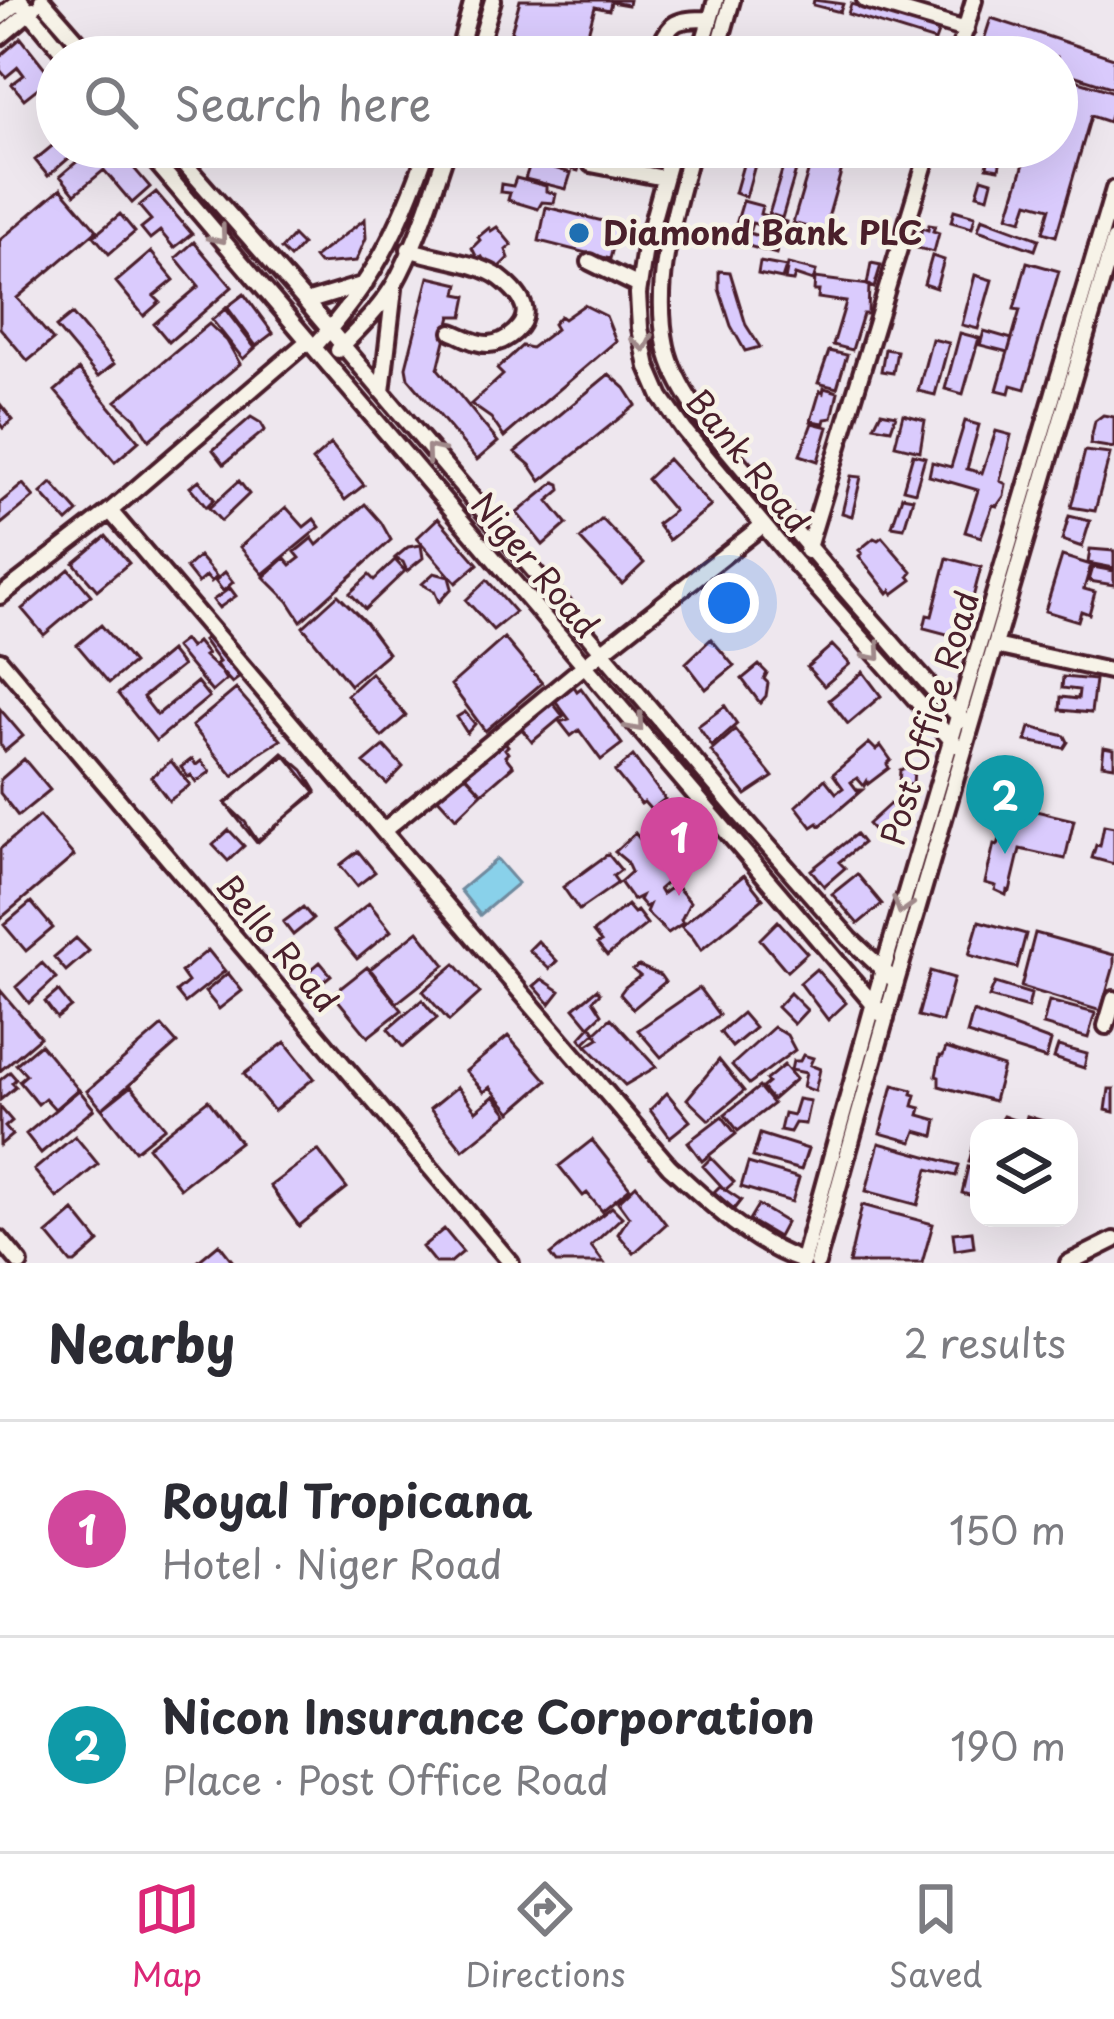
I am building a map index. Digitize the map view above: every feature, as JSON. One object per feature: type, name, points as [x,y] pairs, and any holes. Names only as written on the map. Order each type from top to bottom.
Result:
[{"type":"street","points":[[0,17],[22,3],[41,0],[73,36]]},
{"type":"street","points":[[463,36],[473,0]]},
{"type":"street","points":[[482,36],[493,0]]},
{"type":"street","points":[[705,36],[716,0]]},
{"type":"street","points":[[722,36],[732,0]]},
{"type":"street","points":[[865,0],[966,30]]},
{"type":"street","points":[[964,36],[974,0]]},
{"type":"street","points":[[0,37],[22,3]]},
{"type":"street","points":[[22,3],[50,36]]},
{"type":"street","points":[[666,36],[680,19],[710,19]]},
{"type":"street","name":"Niger Road","points":[[161,168],[886,1019]]},
{"type":"street","name":"Niger Road","points":[[188,168],[739,813],[850,939],[896,982]]},
{"type":"street","points":[[0,596],[328,332],[397,231],[420,168]]},
{"type":"street","points":[[326,362],[394,284],[440,168]]},
{"type":"street","points":[[612,168],[664,178]]},
{"type":"street","name":"Bank Road","points":[[667,168],[638,286],[648,367],[661,397],[795,563],[964,752]]},
{"type":"street","name":"Bank Road","points":[[687,168],[661,289],[667,352],[676,378],[809,549],[971,727]]},
{"type":"street","points":[[795,563],[809,549],[924,168]]},
{"type":"street","name":"Post Office Road","points":[[807,1262],[883,970],[1114,189]]},
{"type":"street","name":"Post Office Road","points":[[807,1262],[886,1019],[1114,240]]},
{"type":"street","points":[[409,249],[492,272],[514,290],[525,308],[523,323],[492,344],[452,332]]},
{"type":"street","points":[[590,262],[638,286]]},
{"type":"street","points":[[306,302],[365,284]]},
{"type":"street","points":[[382,392],[394,284]]},
{"type":"street","points":[[110,511],[669,1166],[766,1246],[807,1262]]},
{"type":"street","points":[[383,831],[763,525]]},
{"type":"street","points":[[995,646],[1114,672]]},
{"type":"street","name":"Bello Road","points":[[0,660],[511,1263]]},
{"type":"street","points":[[934,691],[968,687]]},
{"type":"street","points":[[724,826],[739,813]]},
{"type":"street","points":[[1106,1026],[1114,999]]},
{"type":"street","points":[[0,1239],[20,1263]]},
{"type":"street","points":[[1068,1263],[1114,1240]]},
{"type":"water","points":[[497,859],[518,883],[480,915],[460,890]]},
{"type":"building","points":[[520,0],[629,0],[628,5],[611,2],[609,10],[595,7],[587,36],[511,32]]},
{"type":"building","points":[[814,0],[843,4],[840,12],[813,5]]},
{"type":"building","points":[[851,4],[939,30],[937,36],[919,36],[848,14]]},
{"type":"building","points":[[991,18],[1046,36],[985,36]]},
{"type":"building","points":[[21,38],[36,57],[36,90],[24,99],[12,84],[24,75],[18,67],[6,77],[0,70],[0,56]]},
{"type":"building","points":[[1078,46],[1114,58],[1114,88],[1078,77]]},
{"type":"building","points":[[1078,81],[1114,92],[1109,122],[1091,116],[1078,161]]},
{"type":"building","points":[[69,168],[134,168],[150,187],[132,203],[104,170],[75,194],[60,176]]},
{"type":"building","points":[[529,168],[571,173],[566,189],[525,179]]},
{"type":"building","points":[[742,168],[754,168],[746,197],[735,193]]},
{"type":"building","points":[[783,168],[797,168],[782,218],[769,214]]},
{"type":"building","points":[[809,168],[842,168],[824,232],[793,223]]},
{"type":"building","points":[[1023,168],[1076,168],[1056,236],[1043,232],[1050,208],[1028,202],[1022,220],[1008,216]]},
{"type":"building","points":[[516,178],[546,186],[546,191],[556,194],[554,203],[542,202],[538,209],[508,200],[510,193],[500,192],[501,184],[513,186]]},
{"type":"building","points":[[982,178],[992,181],[988,197],[977,194]]},
{"type":"building","points":[[61,188],[97,230],[17,298],[53,340],[28,361],[0,328],[0,240]]},
{"type":"building","points":[[156,192],[192,234],[174,248],[160,231],[150,239],[141,228],[151,220],[139,206]]},
{"type":"building","points":[[743,201],[762,206],[760,214],[786,222],[776,254],[731,241]],"holes":[[[752,223],[774,229],[771,240],[749,233]]]},
{"type":"building","name":"Diamond Bank PLC","points":[[546,207],[619,225],[610,259],[539,241]]},
{"type":"building","points":[[954,210],[975,216],[972,228],[951,222]]},
{"type":"building","points":[[120,214],[135,232],[109,254],[94,236]]},
{"type":"building","points":[[982,218],[1039,239],[1035,250],[978,230]]},
{"type":"building","points":[[365,219],[366,238],[356,261],[319,264],[314,258]]},
{"type":"building","points":[[929,225],[939,233],[934,252],[917,248],[922,228],[928,230]]},
{"type":"building","points":[[497,227],[512,245],[506,250],[509,258],[497,270],[482,257],[478,260],[472,248],[478,237]]},
{"type":"building","points":[[293,236],[302,245],[290,258],[281,249]]},
{"type":"building","points":[[194,242],[232,287],[169,342],[154,324],[199,286],[176,258]]},
{"type":"building","points":[[151,252],[174,280],[154,296],[160,302],[144,316],[116,282]]},
{"type":"building","points":[[932,256],[944,260],[936,288],[924,284]]},
{"type":"building","points":[[760,262],[786,267],[782,279],[758,274]]},
{"type":"building","points":[[1027,262],[1059,271],[1025,389],[1011,385],[1009,393],[997,390],[1020,310],[1014,309]]},
{"type":"building","points":[[871,263],[881,265],[874,288],[867,285]]},
{"type":"building","points":[[788,264],[816,271],[813,281],[795,275],[793,281],[785,280]]},
{"type":"building","points":[[719,271],[730,272],[746,325],[760,347],[745,351],[731,326],[719,289]]},
{"type":"building","points":[[975,275],[992,280],[978,329],[962,325]]},
{"type":"building","points":[[429,277],[459,284],[457,294],[467,296],[463,316],[451,316],[438,369],[498,442],[477,460],[408,378],[406,367]]},
{"type":"building","points":[[815,278],[869,285],[868,314],[863,314],[852,350],[833,345],[846,302],[818,298]]},
{"type":"building","points":[[244,294],[273,333],[256,346],[227,307]]},
{"type":"building","points":[[584,305],[606,316],[616,341],[504,437],[491,418],[471,404],[503,375],[497,369],[522,346],[531,348],[556,329],[553,324],[560,316],[564,319]]},
{"type":"building","points":[[225,309],[255,348],[243,359],[212,320]]},
{"type":"building","points":[[72,314],[114,364],[98,377],[56,327]]},
{"type":"building","points":[[209,324],[227,341],[240,364],[149,440],[116,401]]},
{"type":"building","points":[[984,331],[1012,339],[1008,352],[980,345]]},
{"type":"building","points":[[960,333],[979,338],[963,394],[945,389]]},
{"type":"building","points":[[932,339],[949,343],[935,395],[918,391]]},
{"type":"building","points":[[885,349],[897,351],[893,373],[881,371]]},
{"type":"building","points":[[829,351],[847,355],[837,388],[818,383]]},
{"type":"building","points":[[79,370],[139,441],[115,462],[55,391]]},
{"type":"building","points":[[609,374],[636,405],[541,481],[515,452]]},
{"type":"building","points":[[820,391],[838,392],[832,418],[824,423],[811,421]]},
{"type":"building","points":[[0,404],[13,420],[3,428],[0,424]]},
{"type":"building","points":[[881,412],[896,415],[891,429],[874,426]]},
{"type":"building","points":[[903,414],[925,420],[920,451],[895,445]]},
{"type":"building","points":[[1103,415],[1114,417],[1114,448],[1090,444],[1095,421]]},
{"type":"building","points":[[251,417],[265,430],[224,464],[213,450]]},
{"type":"building","points":[[965,421],[979,425],[967,469],[982,473],[996,431],[1011,435],[1000,481],[1006,484],[1004,496],[993,505],[981,537],[965,532],[978,490],[929,476],[932,462],[951,467]]},
{"type":"building","points":[[812,423],[828,427],[818,461],[800,455]]},
{"type":"building","points":[[331,444],[364,485],[345,500],[312,461]]},
{"type":"building","points":[[1085,451],[1110,454],[1095,511],[1071,507]]},
{"type":"building","points":[[913,454],[925,457],[915,492],[903,489]]},
{"type":"building","points":[[668,459],[711,506],[669,540],[657,524],[674,511],[647,479]]},
{"type":"building","points":[[851,476],[861,477],[852,516],[842,513]]},
{"type":"building","points":[[199,480],[214,499],[206,507],[190,487]]},
{"type":"building","points":[[239,481],[249,494],[221,521],[209,508]]},
{"type":"building","points":[[555,482],[561,490],[548,501],[567,524],[543,545],[517,513]]},
{"type":"building","points":[[52,483],[78,512],[67,522],[41,493]]},
{"type":"building","points":[[23,484],[34,497],[0,525],[0,503]]},
{"type":"building","points":[[902,496],[913,498],[904,528],[892,526]]},
{"type":"building","points":[[365,504],[391,540],[301,621],[264,577],[285,558],[291,565],[300,558],[295,552],[312,538],[317,545]]},
{"type":"building","points":[[286,507],[304,527],[314,519],[320,527],[263,574],[240,547]]},
{"type":"building","points":[[1069,516],[1090,521],[1082,547],[1062,540]]},
{"type":"building","points":[[438,518],[478,564],[456,583],[417,538]]},
{"type":"building","points":[[602,519],[644,563],[622,584],[580,539]]},
{"type":"building","points":[[106,536],[129,563],[97,590],[74,563]]},
{"type":"building","points":[[882,537],[912,572],[912,580],[893,594],[859,556],[859,550]]},
{"type":"building","points":[[421,545],[423,558],[407,571],[395,558],[408,547]]},
{"type":"building","points":[[1090,549],[1114,551],[1114,568],[1088,563]]},
{"type":"building","points":[[199,556],[217,577],[211,582],[206,576],[198,583],[186,568]]},
{"type":"building","points":[[1062,556],[1091,565],[1084,589],[1095,592],[1089,614],[1081,611],[1078,621],[1045,611]]},
{"type":"building","points":[[947,558],[981,567],[965,628],[961,627],[958,637],[924,628],[927,615],[932,616]]},
{"type":"building","points":[[395,560],[405,571],[365,609],[350,593],[369,575],[374,580]]},
{"type":"building","points":[[1093,567],[1114,571],[1114,585],[1089,581]]},
{"type":"building","points":[[69,569],[91,595],[44,635],[22,609]]},
{"type":"building","points":[[225,572],[233,582],[223,591],[215,581]]},
{"type":"building","points":[[434,573],[449,577],[452,588],[439,602],[434,591],[422,584]]},
{"type":"building","points":[[487,580],[515,612],[493,630],[466,600]]},
{"type":"building","points":[[230,588],[236,596],[219,608],[213,600]]},
{"type":"building","points":[[338,595],[388,653],[350,685],[303,627]]},
{"type":"building","points":[[101,625],[133,663],[109,683],[77,645]]},
{"type":"building","points":[[210,635],[240,677],[232,683],[203,640]]},
{"type":"building","points":[[504,638],[542,683],[485,731],[451,685]]},
{"type":"building","points":[[711,639],[734,666],[706,689],[686,663]]},
{"type":"building","points":[[184,640],[190,648],[197,642],[226,680],[212,692],[175,647]]},
{"type":"building","points":[[832,645],[850,664],[824,686],[807,667]]},
{"type":"building","points":[[170,651],[182,666],[143,697],[157,715],[197,682],[209,697],[156,741],[118,694]]},
{"type":"building","points":[[759,665],[768,683],[760,703],[742,679]]},
{"type":"building","points":[[863,672],[881,696],[848,724],[829,700]]},
{"type":"building","points":[[371,673],[406,716],[382,737],[347,695]]},
{"type":"building","points":[[1063,677],[1095,680],[1091,713],[1060,710],[1061,697],[1078,699],[1079,690],[1062,688]]},
{"type":"building","points":[[573,685],[577,691],[581,688],[622,744],[601,760],[579,730],[571,736],[560,722],[569,719],[554,699]]},
{"type":"building","points":[[236,689],[281,740],[233,776],[192,726]]},
{"type":"building","points":[[552,702],[563,716],[532,742],[521,728]]},
{"type":"building","points":[[725,706],[737,724],[712,746],[698,726]]},
{"type":"building","points":[[0,709],[23,736],[5,751],[0,744]]},
{"type":"building","points":[[465,712],[475,724],[467,733],[457,717]]},
{"type":"building","points":[[1030,727],[1065,736],[1068,742],[1064,748],[1026,741]]},
{"type":"building","points":[[735,730],[773,777],[746,795],[711,751]]},
{"type":"building","points":[[504,741],[508,746],[505,756],[513,766],[482,793],[465,774]]},
{"type":"building","points":[[869,743],[876,750],[881,746],[891,760],[889,768],[864,786],[857,778],[851,782],[862,790],[820,826],[812,827],[796,806],[825,779],[836,793],[843,788],[833,774]]},
{"type":"building","points":[[384,746],[403,767],[387,784],[364,763]]},
{"type":"building","points":[[1104,747],[1114,749],[1114,766],[1102,764]]},
{"type":"building","points":[[283,753],[303,770],[316,791],[258,842],[226,804]]},
{"type":"building","points":[[285,755],[316,793],[256,842],[225,803]]},
{"type":"building","points":[[633,756],[665,799],[651,810],[615,772]]},
{"type":"building","points":[[24,759],[50,790],[18,816],[0,793],[0,780]]},
{"type":"building","points":[[192,759],[196,765],[201,761],[210,772],[196,782],[181,767]]},
{"type":"building","points":[[171,761],[190,785],[169,801],[151,777]]},
{"type":"building","points":[[914,768],[913,785],[899,784],[900,770]]},
{"type":"building","points":[[461,771],[482,793],[456,818],[435,795]]},
{"type":"building","points":[[890,804],[899,813],[876,833],[868,824]]},
{"type":"building","points":[[1015,806],[1074,820],[1065,859],[1020,849],[1006,895],[985,883],[994,844],[1007,841]]},
{"type":"building","points":[[39,816],[74,856],[0,919],[0,849]]},
{"type":"building","points":[[1104,825],[1114,827],[1114,864],[1092,858]]},
{"type":"building","points":[[229,830],[244,846],[228,861],[213,845]]},
{"type":"building","points":[[635,833],[672,878],[659,889],[662,894],[679,889],[690,902],[683,923],[668,933],[646,912],[649,905],[645,907],[641,896],[633,900],[620,882],[631,872],[615,852]]},
{"type":"building","points":[[856,834],[863,843],[839,862],[845,868],[824,886],[811,870]]},
{"type":"building","points":[[358,851],[375,872],[357,886],[340,865]]},
{"type":"building","points":[[608,854],[621,870],[613,876],[618,883],[579,910],[563,887]]},
{"type":"building","points":[[857,874],[882,904],[858,924],[832,894]]},
{"type":"building","points":[[744,875],[763,899],[701,950],[681,926]]},
{"type":"building","points":[[31,902],[53,928],[26,951],[4,925]]},
{"type":"building","points":[[369,903],[391,931],[357,959],[334,931]]},
{"type":"building","points":[[627,905],[647,924],[607,956],[593,932]]},
{"type":"building","points":[[303,907],[313,919],[293,935],[283,922]]},
{"type":"building","points":[[778,921],[807,953],[787,971],[760,939]]},
{"type":"building","points":[[979,921],[1026,934],[1017,968],[969,955]]},
{"type":"building","points":[[418,931],[445,965],[397,1003],[370,969]]},
{"type":"building","points":[[1035,933],[1114,955],[1101,1011],[1021,987]]},
{"type":"building","points":[[76,938],[89,951],[66,971],[54,957]]},
{"type":"building","points":[[538,941],[557,961],[549,969],[529,950]]},
{"type":"building","points":[[208,950],[225,971],[185,1003],[176,992],[188,982],[181,972]]},
{"type":"building","points":[[320,962],[331,975],[316,987],[306,974]]},
{"type":"building","points":[[42,963],[56,978],[29,1003],[16,987]]},
{"type":"building","points":[[455,964],[480,993],[449,1021],[423,991]]},
{"type":"building","points":[[639,966],[665,982],[633,1009],[620,994],[640,976],[633,970]]},
{"type":"building","points":[[367,967],[402,1010],[368,1037],[333,994]]},
{"type":"building","points":[[816,969],[846,1003],[828,1020],[800,983]]},
{"type":"building","points":[[930,971],[954,978],[942,1022],[918,1016]]},
{"type":"building","points":[[228,973],[242,991],[219,1009],[205,992]]},
{"type":"building","points":[[542,979],[560,991],[550,1004],[534,986]]},
{"type":"building","points":[[995,983],[1031,994],[1028,1008],[989,997]]},
{"type":"building","points":[[699,988],[719,1015],[661,1057],[638,1030]]},
{"type":"building","points":[[597,989],[600,993],[593,1000],[602,1014],[589,1026],[574,1008]]},
{"type":"building","points":[[0,990],[40,1037],[0,1071]]},
{"type":"building","points":[[58,991],[71,1007],[57,1018],[45,1002]]},
{"type":"building","points":[[790,993],[807,1010],[794,1024],[777,1007]]},
{"type":"building","points":[[422,1000],[437,1018],[403,1047],[388,1029]]},
{"type":"building","points":[[1049,1001],[1095,1013],[1088,1038],[1043,1025]]},
{"type":"building","points":[[973,1012],[1051,1041],[1046,1059],[967,1034]]},
{"type":"building","points":[[742,1013],[755,1028],[732,1047],[720,1032]]},
{"type":"building","points":[[611,1018],[656,1067],[625,1085],[584,1043]]},
{"type":"building","points":[[162,1026],[177,1043],[102,1109],[87,1091]]},
{"type":"building","points":[[591,1026],[599,1038],[586,1046],[580,1038]]},
{"type":"building","points":[[774,1027],[787,1035],[795,1050],[749,1084],[732,1065]]},
{"type":"building","points":[[508,1036],[547,1081],[511,1112],[490,1087],[484,1092],[466,1071]]},
{"type":"building","points":[[285,1042],[314,1078],[274,1111],[244,1074]]},
{"type":"building","points":[[40,1044],[78,1089],[55,1109],[45,1098],[38,1104],[19,1081],[26,1075],[16,1064]]},
{"type":"building","points":[[1058,1046],[1087,1054],[1084,1068],[1054,1058]]},
{"type":"building","points":[[946,1048],[1003,1067],[994,1101],[939,1086],[936,1076]]},
{"type":"building","points":[[803,1055],[813,1058],[810,1065],[820,1069],[815,1091],[803,1087],[806,1073],[791,1070],[793,1061],[800,1061]]},
{"type":"building","points":[[719,1060],[744,1091],[709,1120],[687,1099]]},
{"type":"building","points":[[784,1065],[796,1079],[772,1100],[762,1088]]},
{"type":"building","points":[[10,1072],[16,1087],[0,1100],[0,1080]]},
{"type":"building","points":[[893,1085],[913,1090],[913,1106],[921,1108],[919,1115],[937,1120],[934,1136],[916,1131],[912,1142],[880,1133]]},
{"type":"building","points":[[131,1086],[165,1127],[135,1151],[102,1109]]},
{"type":"building","points":[[457,1087],[476,1111],[494,1096],[508,1114],[463,1150],[430,1109]]},
{"type":"building","points":[[759,1087],[773,1104],[738,1131],[725,1114]]},
{"type":"building","points":[[1109,1089],[1114,1089],[1114,1112],[1106,1110]]},
{"type":"building","points":[[79,1090],[94,1109],[41,1153],[26,1134]]},
{"type":"building","points":[[667,1093],[690,1121],[670,1137],[650,1110]]},
{"type":"building","points":[[798,1099],[810,1101],[805,1124],[795,1123],[790,1132],[780,1130],[784,1113],[793,1115]]},
{"type":"building","points":[[208,1100],[240,1142],[180,1188],[148,1147]]},
{"type":"building","points":[[0,1107],[12,1121],[5,1127],[12,1135],[0,1145]]},
{"type":"building","points":[[722,1116],[736,1134],[702,1161],[688,1142]]},
{"type":"building","points":[[760,1134],[808,1149],[801,1170],[753,1157]]},
{"type":"building","points":[[75,1136],[98,1164],[57,1198],[34,1170]]},
{"type":"building","points":[[592,1140],[630,1188],[602,1211],[559,1166]]},
{"type":"building","points":[[879,1143],[959,1165],[956,1176],[928,1169],[918,1205],[866,1191]]},
{"type":"building","points":[[318,1150],[347,1188],[299,1226],[270,1186]]},
{"type":"building","points":[[711,1158],[734,1182],[725,1190],[703,1166]]},
{"type":"building","points":[[748,1163],[799,1178],[792,1202],[741,1187]]},
{"type":"building","points":[[968,1167],[970,1195],[962,1193]]},
{"type":"building","points":[[636,1185],[666,1224],[634,1253],[618,1234],[629,1217],[618,1202]]},
{"type":"building","points":[[720,1186],[741,1200],[734,1209],[714,1192]]},
{"type":"building","points":[[758,1205],[786,1222],[778,1237],[749,1220]]},
{"type":"building","points":[[862,1205],[933,1224],[922,1263],[849,1263]]},
{"type":"building","points":[[612,1207],[622,1217],[591,1246],[604,1263],[556,1263],[550,1255]]},
{"type":"building","points":[[74,1211],[99,1242],[71,1263],[47,1234]]},
{"type":"building","points":[[444,1229],[463,1252],[450,1263],[435,1263],[422,1247]]},
{"type":"building","points":[[972,1231],[974,1247],[955,1250],[953,1233]]},
{"type":"building","points":[[219,1244],[234,1263],[196,1263]]},
{"type":"place","name":"Diamond Bank PLC","points":[[579,233]]},
{"type":"place","name":"Nicon Insurance Corporation","points":[[1005,854]]},
{"type":"place","name":"Royal Tropicana","points":[[679,896]]}]
